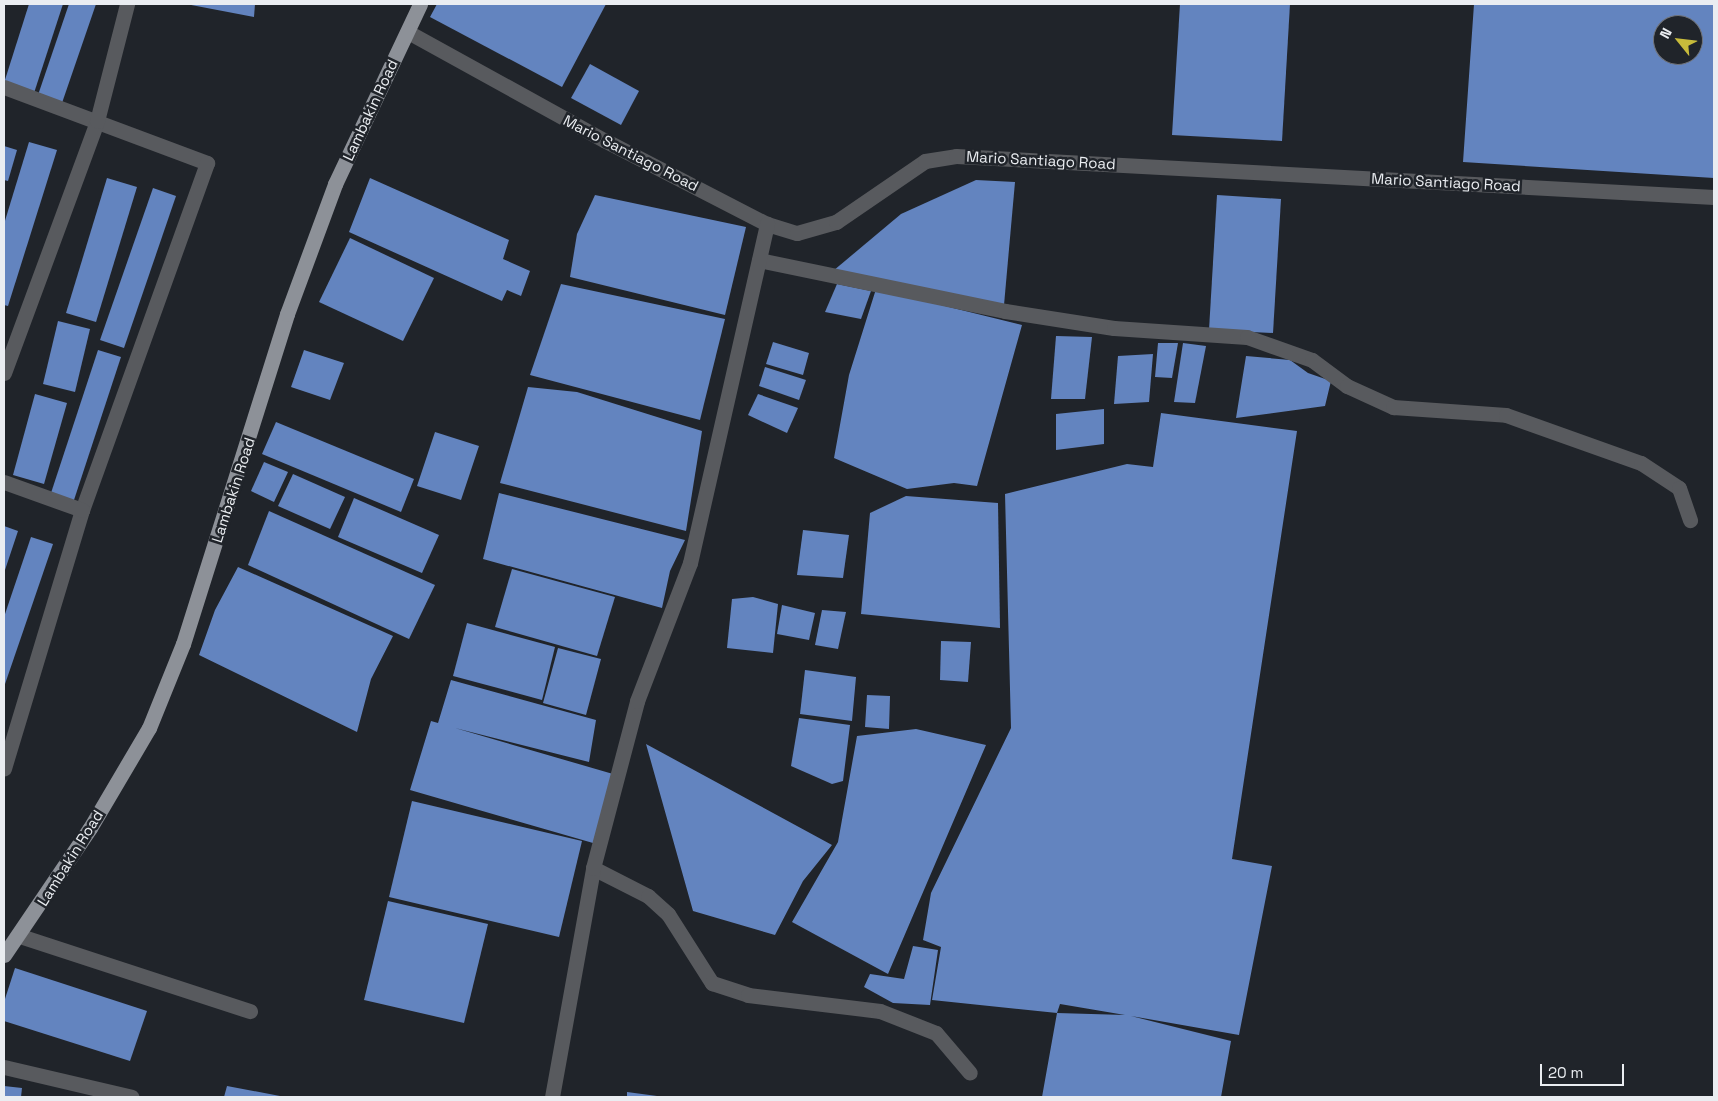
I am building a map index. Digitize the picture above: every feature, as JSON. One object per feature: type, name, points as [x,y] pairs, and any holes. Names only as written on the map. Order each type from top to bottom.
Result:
[{"type":"main road","name":"Lambakin Road","points":[[4,955],[20,936],[150,728],[183,644],[287,314],[332,193],[420,4]]},
{"type":"street","points":[[4,373],[97,121],[127,4]]},
{"type":"street","name":"Mario Santiago Road","points":[[408,32],[767,224],[797,233],[836,222],[925,161],[956,156],[1714,197]]},
{"type":"street","points":[[4,87],[208,163],[82,510],[4,769]]},
{"type":"street","points":[[552,1097],[593,868],[637,702],[690,563],[767,224]]},
{"type":"street","points":[[759,260],[1005,311],[1114,328],[1247,337],[1312,360],[1347,386],[1393,407],[1506,415],[1640,462],[1679,488],[1690,520]]},
{"type":"street","points":[[4,482],[82,510]]},
{"type":"street","points":[[593,868],[648,896],[668,914],[712,984],[748,995],[880,1011],[936,1033],[970,1073]]},
{"type":"street","points":[[20,936],[250,1010]]},
{"type":"street","points":[[4,1067],[132,1097]]},
{"type":"building","points":[[29,4],[63,4],[34,93],[4,83]]},
{"type":"building","points":[[69,4],[96,4],[62,103],[38,95]]},
{"type":"building","points":[[186,4],[255,4],[254,17]]},
{"type":"building","points":[[437,4],[606,4],[562,87],[430,17]]},
{"type":"building","points":[[1180,4],[1290,4],[1282,141],[1172,135]]},
{"type":"building","points":[[1474,4],[1714,4],[1714,178],[1463,162]]},
{"type":"building","points":[[590,64],[639,91],[621,125],[571,98]]},
{"type":"building","points":[[29,142],[57,150],[8,306],[4,305],[4,224]]},
{"type":"building","points":[[4,146],[17,150],[8,181],[4,180]]},
{"type":"building","points":[[107,178],[137,187],[96,322],[66,313]]},
{"type":"building","points":[[370,178],[509,240],[503,259],[530,271],[521,296],[507,290],[502,301],[349,232]]},
{"type":"building","points":[[976,180],[1015,182],[1004,305],[833,271],[901,214]]},
{"type":"building","points":[[153,188],[176,196],[124,348],[100,340]]},
{"type":"building","points":[[595,195],[746,227],[725,315],[570,277],[577,234]]},
{"type":"building","points":[[1217,195],[1281,199],[1273,333],[1209,330]]},
{"type":"building","points":[[350,238],[434,278],[403,341],[319,302]]},
{"type":"building","points":[[561,284],[725,319],[700,420],[530,375]]},
{"type":"building","points":[[837,284],[871,291],[861,319],[825,312]]},
{"type":"building","points":[[876,289],[1022,325],[977,486],[954,483],[907,489],[834,458],[849,375]]},
{"type":"building","points":[[58,321],[90,329],[75,392],[43,384]]},
{"type":"building","points":[[1056,336],[1092,337],[1085,399],[1051,399]]},
{"type":"building","points":[[773,342],[809,353],[803,375],[766,364]]},
{"type":"building","points":[[1158,343],[1178,343],[1172,378],[1155,377]]},
{"type":"building","points":[[1183,343],[1206,346],[1195,403],[1174,402]]},
{"type":"building","points":[[98,350],[121,357],[73,503],[50,496]]},
{"type":"building","points":[[304,350],[344,363],[330,400],[291,387]]},
{"type":"building","points":[[1153,354],[1149,402],[1114,404],[1118,356]]},
{"type":"building","points":[[1246,356],[1290,360],[1308,373],[1331,381],[1325,406],[1236,418]]},
{"type":"building","points":[[765,367],[806,380],[799,400],[759,386]]},
{"type":"building","points":[[528,387],[577,392],[702,431],[686,531],[500,483]]},
{"type":"building","points":[[35,394],[67,403],[44,484],[13,475]]},
{"type":"building","points":[[758,394],[798,408],[787,433],[748,415]]},
{"type":"building","points":[[1104,409],[1104,444],[1056,450],[1056,414]]},
{"type":"building","points":[[1161,413],[1297,431],[1232,859],[1272,866],[1239,1035],[1131,1016],[1231,1041],[1221,1097],[1042,1097],[1057,1013],[932,1000],[941,947],[923,940],[931,893],[1011,728],[1005,494],[1127,464],[1153,467]],"holes":[[[1060,1004],[1125,1015],[1057,1013]]]},
{"type":"building","points":[[276,422],[414,479],[401,512],[262,454]]},
{"type":"building","points":[[435,432],[479,446],[461,500],[417,486]]},
{"type":"building","points":[[264,462],[288,472],[274,502],[251,491]]},
{"type":"building","points":[[293,474],[345,497],[330,529],[278,506]]},
{"type":"building","points":[[499,493],[685,540],[670,571],[662,608],[483,559]]},
{"type":"building","points":[[906,496],[998,503],[1000,628],[861,614],[870,513]]},
{"type":"building","points":[[354,498],[439,535],[422,573],[338,537]]},
{"type":"building","points":[[269,511],[435,585],[409,639],[248,565]]},
{"type":"building","points":[[4,526],[18,531],[4,573]]},
{"type":"building","points":[[803,530],[849,535],[843,578],[797,575]]},
{"type":"building","points":[[31,537],[53,544],[4,687],[4,617]]},
{"type":"building","points":[[238,567],[393,636],[371,679],[357,732],[199,655],[215,610]]},
{"type":"building","points":[[512,569],[615,597],[597,656],[495,627]]},
{"type":"building","points":[[753,597],[778,604],[773,653],[727,648],[732,599]]},
{"type":"building","points":[[782,605],[815,613],[809,640],[777,634]]},
{"type":"building","points":[[822,610],[846,612],[838,649],[815,645]]},
{"type":"building","points":[[467,623],[555,647],[542,700],[453,676]]},
{"type":"building","points":[[941,641],[971,642],[968,682],[940,680]]},
{"type":"building","points":[[558,648],[601,659],[586,715],[543,703]]},
{"type":"building","points":[[805,670],[856,677],[852,721],[800,714]]},
{"type":"building","points":[[451,680],[596,720],[589,762],[455,728],[613,774],[593,843],[410,790],[431,721],[438,723]]},
{"type":"building","points":[[867,695],[890,696],[889,729],[865,727]]},
{"type":"building","points":[[799,718],[850,725],[843,781],[832,784],[791,766]]},
{"type":"building","points":[[916,729],[986,745],[888,974],[792,922],[838,842],[857,736]]},
{"type":"building","points":[[646,744],[832,845],[803,881],[775,935],[693,911]]},
{"type":"building","points":[[412,801],[582,841],[559,937],[389,897]]},
{"type":"building","points":[[388,901],[488,924],[464,1023],[364,1000]]},
{"type":"building","points":[[913,946],[938,950],[930,1005],[893,1003],[864,987],[870,974],[904,979]]},
{"type":"building","points":[[15,968],[147,1011],[130,1061],[4,1021],[4,1002]]},
{"type":"building","points":[[4,1086],[22,1088],[21,1097],[4,1097]]},
{"type":"building","points":[[227,1086],[280,1096],[224,1097]]},
{"type":"building","points":[[627,1092],[657,1096],[657,1097],[627,1097]]}]
